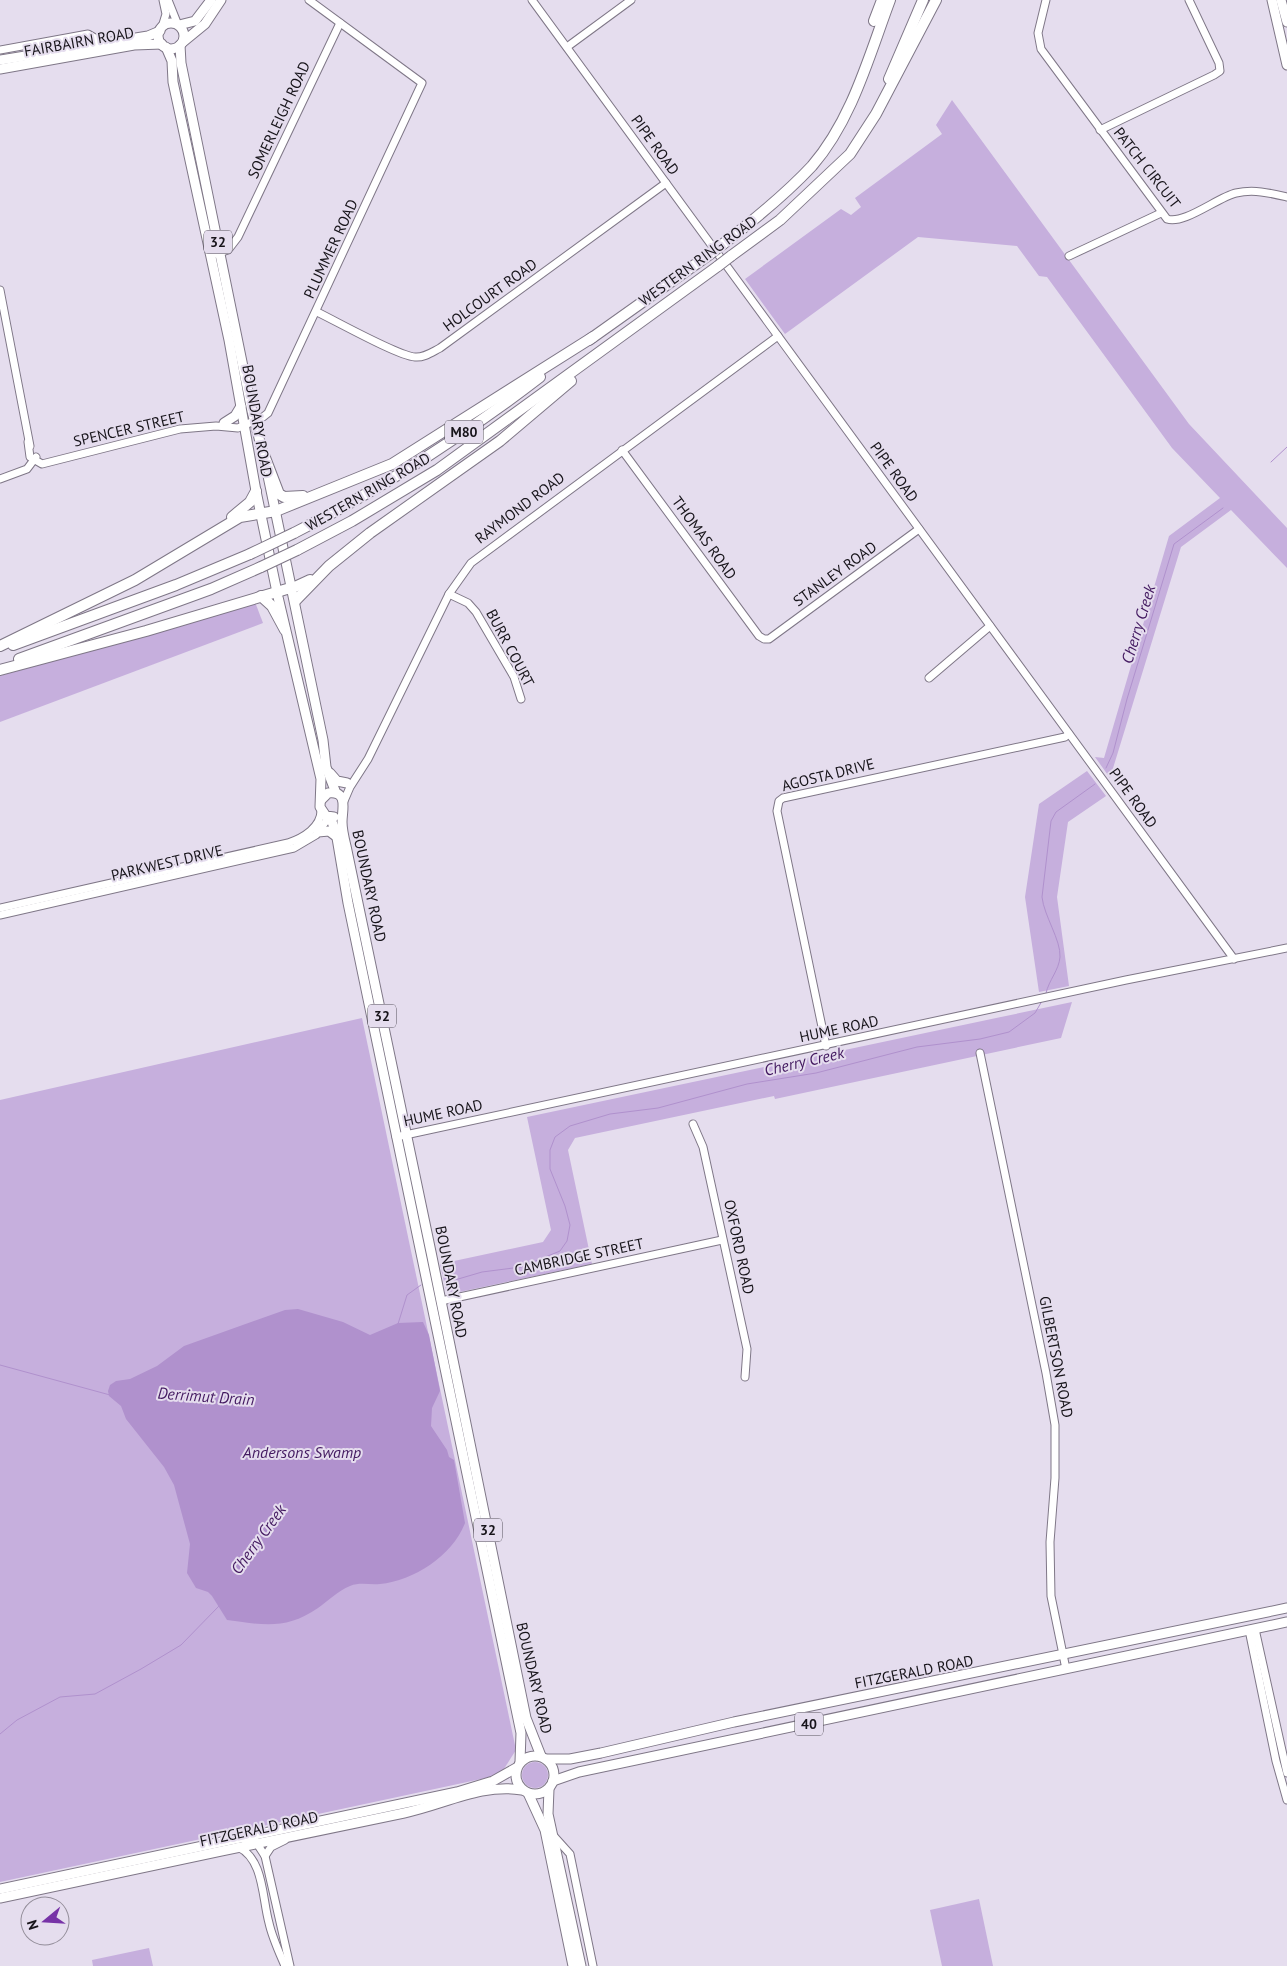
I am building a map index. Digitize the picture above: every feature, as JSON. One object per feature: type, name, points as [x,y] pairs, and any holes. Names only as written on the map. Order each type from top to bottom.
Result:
[{"type":"highway","points":[[813,164],[843,107],[882,0]]},
{"type":"highway","points":[[813,164],[847,110],[890,0]]},
{"type":"highway","points":[[826,176],[847,151],[872,112],[923,0]]},
{"type":"highway","points":[[826,176],[850,154],[876,114],[936,0]]},
{"type":"highway","name":"WESTERN RING ROAD","points":[[0,647],[176,584],[250,554],[344,508],[424,459],[532,384],[593,336],[710,254],[768,208],[813,164]]},
{"type":"highway","name":"WESTERN RING ROAD","points":[[0,666],[211,589],[297,550],[361,516],[437,470],[718,266],[780,220],[826,176]]},
{"type":"highway","points":[[0,647],[120,588],[240,516],[276,511],[404,458],[593,336]]},
{"type":"highway","points":[[0,670],[146,631],[307,582],[396,513],[500,441],[618,339]]},
{"type":"highway","points":[[264,455],[276,489],[282,496],[293,497],[319,493]]},
{"type":"highway","points":[[186,549],[246,505],[256,491]]},
{"type":"highway","points":[[295,600],[329,566]]},
{"type":"highway","points":[[261,596],[272,606],[285,630]]},
{"type":"main road","points":[[161,29],[170,23],[178,25],[195,21],[211,0]]},
{"type":"main road","points":[[164,46],[173,48],[205,24],[221,0]]},
{"type":"main road","points":[[1272,0],[1287,65]]},
{"type":"main road","points":[[1281,0],[1287,22]]},
{"type":"main road","name":"32","points":[[178,25],[184,33],[181,43],[181,64],[218,242],[224,257]]},
{"type":"main road","name":"FAIRBAIRN ROAD","points":[[0,60],[152,35],[161,29]]},
{"type":"main road","name":"32","points":[[161,29],[159,39],[164,46]]},
{"type":"main road","name":"FAIRBAIRN ROAD","points":[[0,70],[134,46],[164,46]]},
{"type":"main road","name":"BOUNDARY ROAD","points":[[164,46],[172,61],[173,82],[241,405],[260,514],[276,591],[321,779],[321,804]]},
{"type":"main road","name":"BOUNDARY ROAD","points":[[224,257],[255,420],[295,600],[323,740],[326,767],[336,793]]},
{"type":"main road","points":[[220,425],[236,415],[241,405]]},
{"type":"main road","points":[[326,767],[337,781],[347,782]]},
{"type":"main road","points":[[321,804],[328,794],[336,793]]},
{"type":"main road","name":"32","points":[[336,793],[344,801],[343,812]]},
{"type":"main road","name":"32","points":[[321,804],[330,817]]},
{"type":"main road","points":[[330,817],[337,817],[343,812]]},
{"type":"main road","name":"BOUNDARY ROAD","points":[[343,812],[343,836],[526,1718],[544,1758]]},
{"type":"main road","name":"BOUNDARY ROAD","points":[[330,817],[337,837],[342,875],[521,1733],[518,1765]]},
{"type":"main road","points":[[318,832],[328,830],[337,837]]},
{"type":"main road","points":[[431,1303],[441,1301]]},
{"type":"main road","name":"FITZGERALD ROAD","points":[[544,1758],[570,1759],[601,1753],[804,1708],[1287,1608]]},
{"type":"main road","points":[[1249,1616],[1252,1630]]},
{"type":"main road","name":"FITZGERALD ROAD","points":[[551,1785],[579,1772],[1287,1622]]},
{"type":"main road","points":[[804,1708],[808,1724]]},
{"type":"main road","name":"40","points":[[518,1765],[528,1757],[544,1758]]},
{"type":"main road","points":[[544,1758],[553,1767],[547,1804],[581,1966]]},
{"type":"main road","points":[[518,1765],[516,1778],[545,1830],[573,1966]]},
{"type":"main road","name":"FITZGERALD ROAD","points":[[0,1889],[458,1792],[493,1782],[518,1765]]},
{"type":"main road","name":"40","points":[[525,1792],[539,1794],[551,1785]]},
{"type":"main road","name":"FITZGERALD ROAD","points":[[0,1898],[416,1811],[484,1791],[503,1788],[525,1792]]},
{"type":"street","points":[[161,29],[166,14],[164,0]]},
{"type":"street","points":[[168,0],[178,25]]},
{"type":"street","points":[[309,0],[340,23]]},
{"type":"street","name":"PIPE ROAD","points":[[532,0],[1234,960]]},
{"type":"street","points":[[566,47],[631,0]]},
{"type":"street","name":"PATCH CIRCUIT","points":[[1046,0],[1038,33],[1041,49],[1167,219],[1175,221],[1235,193],[1256,190],[1287,197]]},
{"type":"street","name":"PATCH CIRCUIT","points":[[1100,130],[1214,76],[1220,70],[1219,63],[1189,0]]},
{"type":"street","name":"PLUMMER ROAD","points":[[255,420],[268,412],[317,312],[422,83],[340,23]]},
{"type":"street","name":"SOMERLEIGH ROAD","points":[[211,259],[224,257],[236,247],[242,230],[340,23]]},
{"type":"street","points":[[0,50],[88,34],[102,42]]},
{"type":"street","name":"HOLCOURT ROAD","points":[[317,312],[399,352],[414,357],[424,356],[440,348],[666,183]]},
{"type":"street","points":[[1069,256],[1161,213]]},
{"type":"street","points":[[0,290],[2,315],[28,442],[34,459],[27,469],[0,479]]},
{"type":"street","name":"RAYMOND ROAD","points":[[344,801],[368,759],[449,594],[471,563],[486,550],[778,336]]},
{"type":"street","points":[[244,423],[255,420]]},
{"type":"street","name":"SPENCER STREET","points":[[34,459],[48,462],[171,431],[244,423]]},
{"type":"street","name":"THOMAS ROAD","points":[[622,450],[759,636],[767,639]]},
{"type":"street","name":"STANLEY ROAD","points":[[767,639],[919,529]]},
{"type":"street","name":"BURR COURT","points":[[449,594],[468,603],[476,612],[514,677],[522,699]]},
{"type":"street","points":[[930,678],[990,626]]},
{"type":"street","name":"AGOSTA DRIVE","points":[[826,1046],[777,811],[779,801],[783,798],[1065,737],[1069,734]]},
{"type":"street","name":"RAYMOND ROAD","points":[[336,793],[360,772]]},
{"type":"street","name":"PARKWEST DRIVE","points":[[0,915],[224,860],[300,838],[319,821],[321,804]]},
{"type":"street","name":"PARKWEST DRIVE","points":[[0,908],[298,846],[318,832],[330,817]]},
{"type":"street","name":"HUME ROAD","points":[[396,1137],[1053,998],[1126,980],[1287,948]]},
{"type":"street","name":"GILBERTSON ROAD","points":[[980,1053],[1055,1425],[1055,1478],[1050,1542],[1051,1596],[1066,1669]]},
{"type":"street","name":"OXFORD ROAD","points":[[693,1124],[704,1146],[722,1240],[748,1349],[746,1378]]},
{"type":"street","name":"CAMBRIDGE STREET","points":[[441,1301],[722,1240]]},
{"type":"street","points":[[1252,1630],[1287,1800]]},
{"type":"street","points":[[1280,1760],[1287,1773]]},
{"type":"street","points":[[552,1834],[570,1854],[593,1966]]},
{"type":"street","points":[[264,1856],[271,1847],[292,1836]]},
{"type":"street","points":[[223,1842],[251,1839],[257,1843],[264,1856],[290,1966]]},
{"type":"street","points":[[238,1847],[248,1853],[258,1870],[269,1924],[285,1966]]},
{"type":"street","points":[[269,1924],[279,1920]]},
{"type":"shaded area","points":[[952,100],[1189,424],[1287,528],[1287,568],[1231,510],[1181,547],[1110,778],[1095,757],[1104,758],[1169,536],[1220,498],[1172,448],[1047,277],[1039,276],[1017,246],[918,237],[785,334],[745,279],[841,209],[851,215],[861,207],[855,198],[942,134],[936,125]]},
{"type":"shaded area","points":[[255,602],[263,623],[0,722],[0,676]]},
{"type":"shaded area","points":[[1087,771],[1106,796],[1068,822],[1057,897],[1069,986],[1039,992],[1025,897],[1039,804]]},
{"type":"shaded area","points":[[1072,1002],[1061,1038],[775,1099],[774,1096],[575,1138],[568,1150],[592,1264],[450,1294],[446,1291],[440,1264],[543,1242],[551,1230],[527,1117]]},
{"type":"shaded area","points":[[362,1018],[516,1750],[500,1775],[0,1882],[0,1100]]},
{"type":"shaded area","points":[[535,1762],[544,1766],[548,1775],[544,1784],[535,1788],[526,1784],[522,1775],[526,1766]]},
{"type":"shaded area","points":[[979,1899],[993,1966],[942,1966],[930,1910]]},
{"type":"shaded area","points":[[149,1948],[153,1966],[93,1966],[92,1960]]},
{"type":"water","name":"Andersons Swamp","points":[[298,1309],[343,1322],[370,1335],[398,1323],[423,1322],[429,1335],[440,1391],[432,1408],[431,1426],[447,1450],[449,1457],[454,1460],[465,1523],[459,1535],[442,1556],[419,1572],[406,1578],[380,1584],[350,1586],[306,1615],[285,1623],[264,1624],[227,1620],[212,1596],[208,1592],[196,1588],[187,1573],[190,1544],[174,1485],[164,1467],[126,1419],[121,1406],[109,1396],[108,1391],[110,1385],[116,1381],[130,1379],[157,1366],[184,1346],[285,1310]]},
{"type":"waterway","name":"Cherry Creek","points":[[1271,462],[1287,447]]},
{"type":"waterway","name":"Cherry Creek","points":[[1106,768],[1113,753],[1127,699],[1174,544],[1223,508]]},
{"type":"waterway","name":"Cherry Creek","points":[[1046,993],[1060,957],[1058,943],[1042,897],[1051,821],[1056,812],[1095,784]]},
{"type":"waterway","name":"Cherry Creek","points":[[448,1282],[482,1272],[521,1267],[560,1251],[567,1241],[570,1225],[565,1206],[550,1169],[550,1150],[555,1137],[570,1126],[610,1114],[658,1108],[747,1084],[816,1073],[917,1047],[980,1039],[1009,1032],[1035,1013],[1042,1001]]},
{"type":"waterway","name":"Cherry Creek","points":[[398,1324],[407,1295],[421,1285]]},
{"type":"waterway","name":"Derrimut Drain","points":[[0,1365],[110,1395]]},
{"type":"waterway","name":"Cherry Creek","points":[[0,1734],[17,1720],[60,1697],[95,1694],[141,1669],[181,1645],[219,1606]]}]
